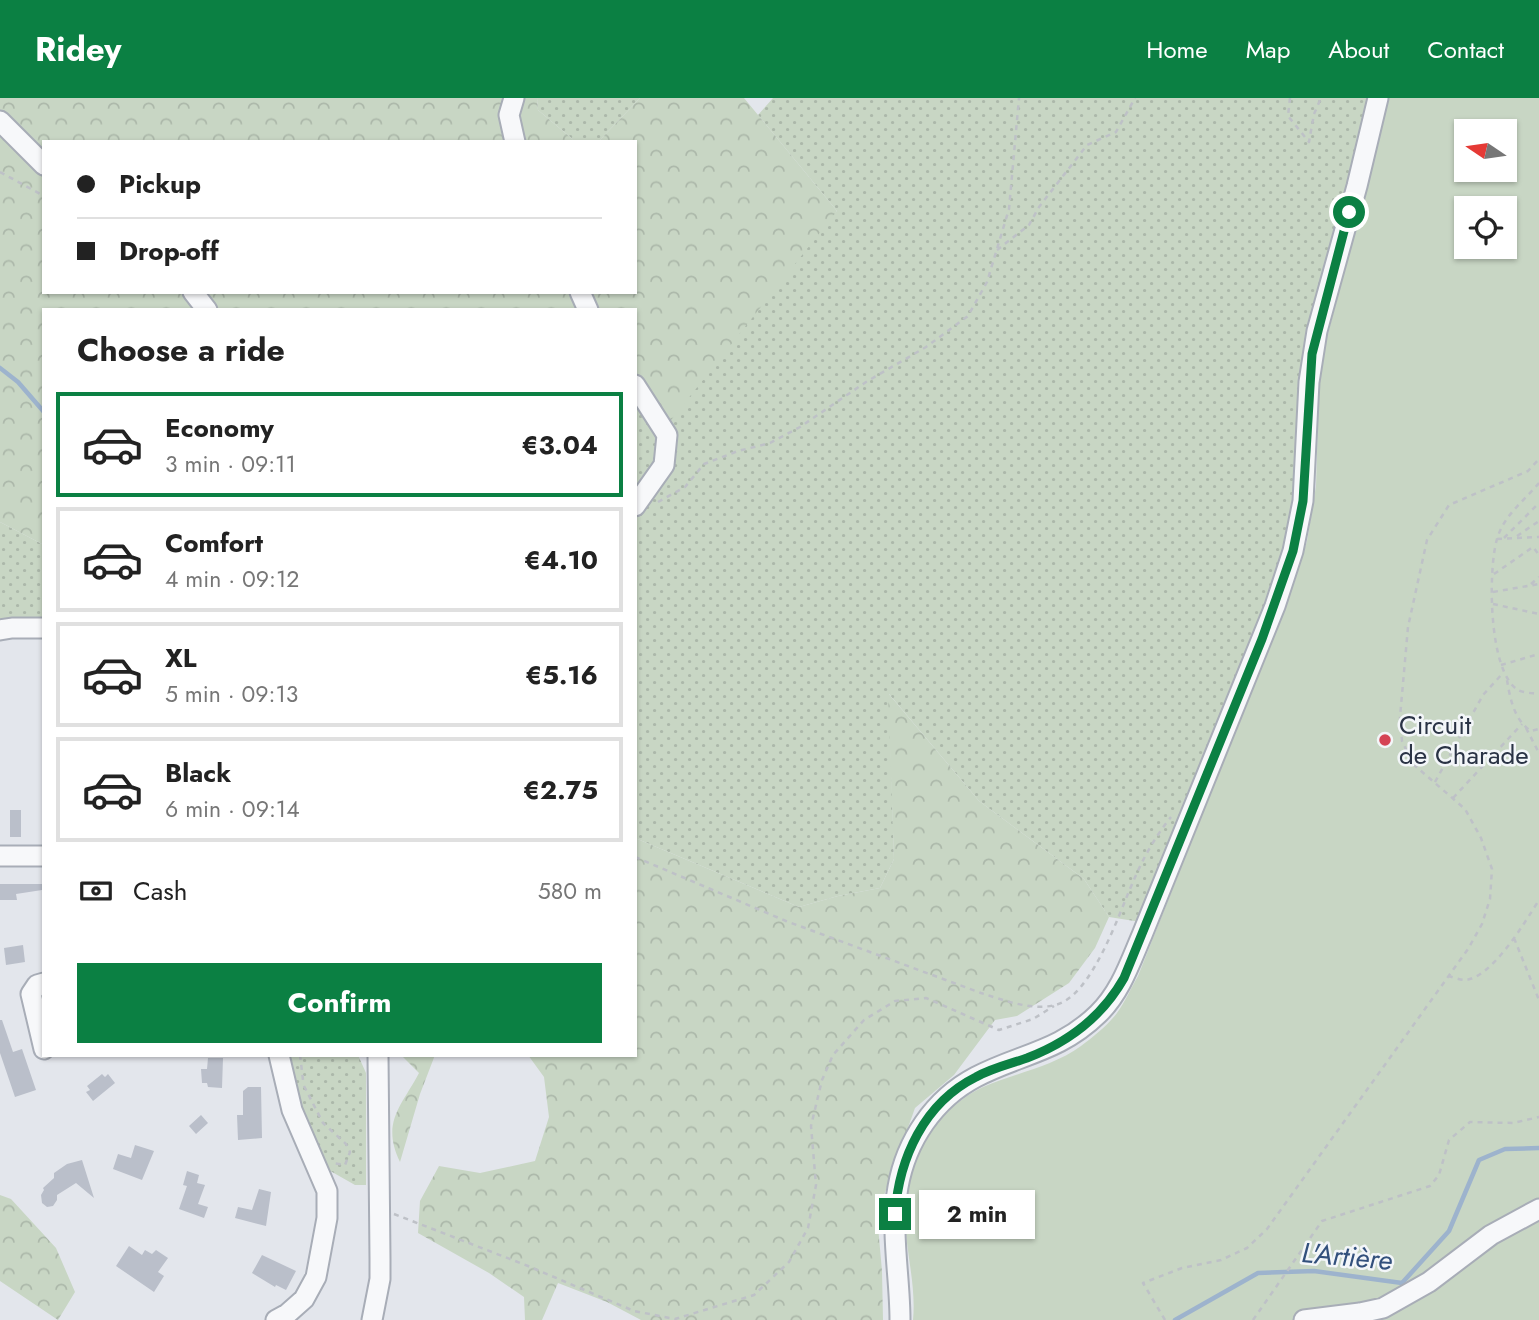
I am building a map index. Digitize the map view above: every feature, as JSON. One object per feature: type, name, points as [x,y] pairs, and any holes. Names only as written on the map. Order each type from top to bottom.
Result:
[{"type":"street","points":[[514,98],[509,114],[515,140]]},
{"type":"street","points":[[900,1320],[896,1201],[905,1160],[916,1136],[936,1108],[967,1082],[1063,1041],[1088,1024],[1110,1001],[1124,978],[1142,935],[1275,606],[1293,551],[1303,501],[1309,382],[1317,331],[1378,98]]},
{"type":"street","points":[[0,121],[42,163]]},
{"type":"street","points":[[195,294],[205,308]]},
{"type":"street","points":[[637,388],[667,435],[664,465],[637,503]]},
{"type":"street","points":[[0,630],[42,628]]},
{"type":"street","points":[[0,856],[42,856]]},
{"type":"street","points":[[42,984],[37,985],[31,994],[42,1041]]},
{"type":"street","points":[[276,1320],[304,1299],[316,1277],[327,1218],[327,1191],[292,1110],[279,1057]]},
{"type":"street","points":[[372,1320],[380,1279],[378,1057]]},
{"type":"street","points":[[1304,1320],[1383,1308],[1429,1282],[1491,1235],[1539,1209]]},
{"type":"path","points":[[657,502],[685,487],[704,464],[770,443],[800,427],[866,382],[926,347],[968,316],[987,282],[1009,209],[1018,98]]},
{"type":"path","points":[[996,250],[1029,225],[1039,207],[1087,145],[1116,132],[1135,98]]},
{"type":"path","points":[[1290,98],[1288,116],[1309,142],[1314,114],[1321,98]]},
{"type":"path","points":[[0,172],[42,195]]},
{"type":"path","points":[[1165,1320],[1143,1283],[1182,1268],[1221,1260],[1247,1248],[1267,1229],[1468,949],[1482,923],[1490,899],[1492,870],[1481,838],[1465,809],[1413,764],[1402,741],[1399,717],[1408,627],[1427,540],[1449,505],[1528,471],[1539,459]]},
{"type":"path","points":[[1539,483],[1531,494],[1518,503],[1497,539],[1493,592],[1494,642],[1507,679],[1510,698],[1522,724],[1531,731],[1539,729]]},
{"type":"path","points":[[1504,538],[1539,503]]},
{"type":"path","points":[[1515,538],[1539,521]]},
{"type":"path","points":[[1497,539],[1539,537]]},
{"type":"path","points":[[1494,574],[1533,547],[1539,555]]},
{"type":"path","points":[[1528,586],[1539,577]]},
{"type":"path","points":[[1493,592],[1539,584]]},
{"type":"path","points":[[1493,604],[1539,614]]},
{"type":"path","points":[[1501,665],[1539,654]]},
{"type":"path","points":[[1435,782],[1483,695],[1504,672]]},
{"type":"path","points":[[1507,679],[1519,691],[1539,694]]},
{"type":"path","points":[[1453,798],[1522,724]]},
{"type":"path","points":[[1526,727],[1539,753]]},
{"type":"path","points":[[1534,742],[1539,741]]},
{"type":"path","points":[[378,1208],[634,1311],[674,1319],[754,1295],[789,1262],[808,1228],[816,1185],[811,1126],[822,1080],[833,1055],[864,1020],[895,1001],[926,998],[999,1030],[1034,1019],[1072,995],[1090,975],[1145,856],[1156,836],[1175,812]]},
{"type":"path","points":[[637,858],[786,921],[981,993],[1008,1002],[1054,1006]]},
{"type":"path","points":[[1448,976],[1466,980],[1489,968],[1514,938],[1539,900]]},
{"type":"path","points":[[1514,938],[1539,1000]]},
{"type":"path","points":[[300,1057],[303,1085],[323,1123],[346,1144],[350,1152],[345,1165],[334,1164],[317,1156],[311,1157]]},
{"type":"path","points":[[1253,1320],[1322,1221],[1430,1186],[1439,1175],[1449,1140],[1470,1122],[1513,1123],[1539,1117]]},
{"type":"green space","points":[[0,98],[537,98],[538,110],[574,140],[42,140],[42,294],[637,294],[637,140],[600,140],[640,98],[744,98],[837,211],[664,429],[637,405],[637,308],[42,308],[42,544],[0,522]]},
{"type":"green space","points":[[537,98],[640,98],[600,140],[574,140],[538,110]]},
{"type":"green space","points":[[773,98],[1374,98],[1317,331],[1301,516],[1147,923],[1109,917],[1084,879],[979,801],[889,694],[894,859],[880,888],[799,907],[637,839],[637,401],[837,211],[758,115]]},
{"type":"green space","name":"Circuit de Charade","points":[[1388,98],[1539,98],[1539,1320],[913,1320],[906,1197],[915,1164],[931,1133],[954,1106],[983,1087],[1058,1059],[1081,1046],[1113,1017],[1138,976],[1294,583],[1307,541],[1316,486],[1319,385],[1327,337]]},
{"type":"green space","points":[[0,522],[42,544],[42,622],[0,631]]},
{"type":"green space","points":[[888,693],[979,801],[1084,879],[1109,917],[1095,948],[1069,983],[1017,1016],[995,1020],[954,1075],[915,1108],[877,1215],[883,1320],[641,1320],[607,1302],[558,1283],[542,1320],[525,1320],[524,1297],[489,1273],[418,1233],[420,1201],[439,1166],[480,1173],[535,1161],[549,1117],[544,1077],[529,1057],[637,1057],[637,839],[799,907],[880,888],[894,859]]},
{"type":"green space","points":[[284,1057],[359,1057],[366,1073],[366,1185],[355,1185],[318,1164]]},
{"type":"green space","points":[[403,1057],[434,1057],[400,1162],[392,1136],[393,1125],[400,1106],[419,1073]]},
{"type":"green space","points":[[0,1195],[11,1199],[56,1248],[75,1292],[58,1320],[0,1281]]},
{"type":"building","points":[[10,810],[21,810],[21,837],[10,837]]},
{"type":"building","points":[[0,884],[42,884],[42,890],[16,894],[17,900],[0,900]]},
{"type":"building","points":[[23,945],[25,962],[6,965],[4,948]]},
{"type":"building","points":[[0,1020],[13,1052],[22,1049],[36,1090],[15,1097],[0,1053]]},
{"type":"building","points":[[208,1058],[223,1058],[222,1088],[208,1087],[207,1083],[202,1083],[201,1069],[207,1069]]},
{"type":"building","points":[[102,1074],[105,1077],[108,1074],[115,1083],[93,1101],[86,1092],[90,1090],[87,1086]]},
{"type":"building","points":[[248,1087],[261,1087],[262,1138],[238,1140],[237,1115],[243,1115],[243,1091]]},
{"type":"building","points":[[201,1115],[208,1123],[196,1134],[189,1126]]},
{"type":"building","points":[[135,1145],[154,1151],[142,1180],[113,1169],[118,1154],[131,1158]]},
{"type":"building","points":[[82,1160],[94,1198],[76,1183],[57,1195],[53,1206],[47,1207],[42,1203],[43,1188],[54,1178],[54,1173],[67,1164]]},
{"type":"building","points":[[187,1171],[199,1175],[197,1183],[205,1185],[198,1204],[208,1207],[204,1218],[179,1209],[187,1186],[183,1185]]},
{"type":"building","points":[[259,1189],[271,1192],[266,1226],[235,1218],[238,1207],[252,1210]]},
{"type":"building","points":[[129,1246],[142,1255],[145,1250],[152,1254],[156,1250],[168,1258],[158,1272],[164,1276],[154,1292],[116,1266]]},
{"type":"building","points":[[262,1255],[296,1271],[286,1290],[276,1285],[275,1287],[252,1273]]},
{"type":"waterway","points":[[0,368],[18,382],[42,410]]},
{"type":"waterway","name":"L'Artière","points":[[1175,1320],[1258,1273],[1314,1271],[1402,1283],[1449,1231],[1479,1160],[1505,1149],[1539,1148]]},
{"type":"place","name":"Circuit de Charade","points":[[1385,740]]},
{"type":"route","points":[[895,1214],[898,1186],[905,1160],[923,1124],[936,1108],[977,1076],[1040,1052],[1075,1033],[1100,1013],[1124,978],[1262,639],[1293,551],[1306,473],[1312,354],[1349,212]]}]
